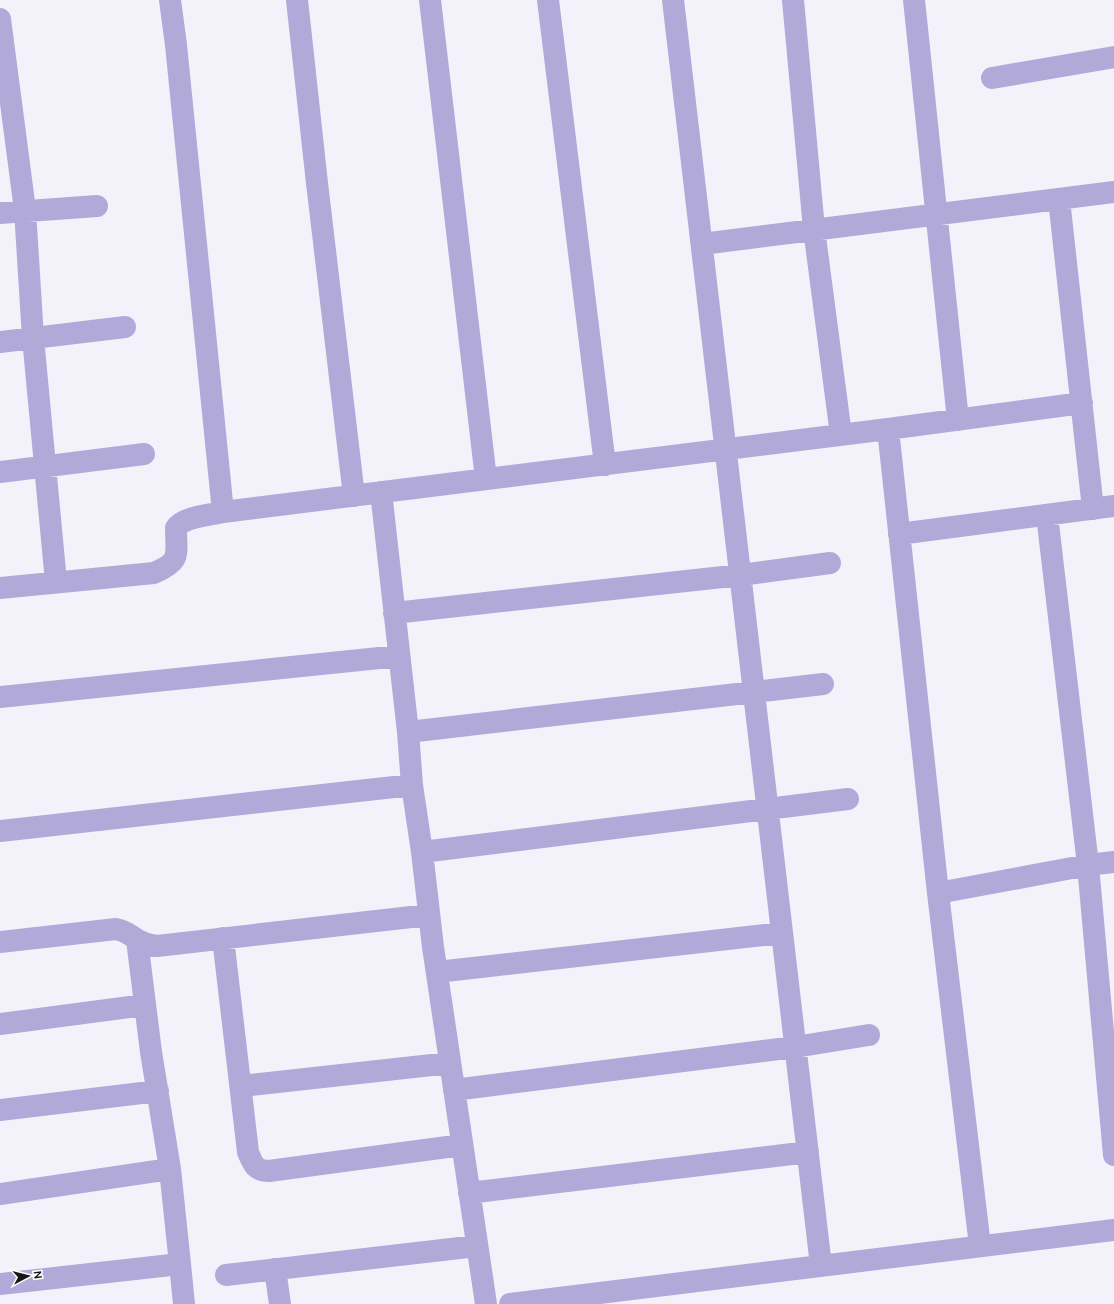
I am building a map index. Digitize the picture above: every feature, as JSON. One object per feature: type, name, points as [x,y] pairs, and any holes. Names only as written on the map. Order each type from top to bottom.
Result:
[{"type":"street","points":[[170,0],[176,45],[223,512]]},
{"type":"street","points":[[297,0],[354,496]]},
{"type":"street","points":[[430,0],[486,479]]},
{"type":"street","points":[[548,0],[605,465]]},
{"type":"street","points":[[673,0],[821,1266]]},
{"type":"street","points":[[793,0],[814,230],[841,435]]},
{"type":"street","points":[[914,0],[958,420]]},
{"type":"street","points":[[0,19],[25,210],[33,338],[56,582]]},
{"type":"street","points":[[992,78],[1114,57]]},
{"type":"street","points":[[702,244],[1114,192]]},
{"type":"street","points":[[1058,199],[1093,509]]},
{"type":"street","points":[[0,213],[97,206]]},
{"type":"street","points":[[0,342],[125,327]]},
{"type":"street","points":[[0,588],[154,573],[173,563],[176,555],[176,528],[178,524],[189,519],[223,512],[605,465],[1082,403]]},
{"type":"street","points":[[888,429],[938,893],[980,1246]]},
{"type":"street","points":[[0,472],[144,454]]},
{"type":"street","points":[[381,492],[398,656],[408,732],[412,785],[422,852],[429,916],[486,1304]]},
{"type":"street","points":[[899,534],[1114,506]]},
{"type":"street","points":[[1047,515],[1088,865],[1114,1154]]},
{"type":"street","points":[[394,613],[741,575],[830,563]]},
{"type":"street","points":[[0,697],[398,656]]},
{"type":"street","points":[[408,732],[823,684]]},
{"type":"street","points":[[0,831],[412,785]]},
{"type":"street","points":[[422,852],[848,799]]},
{"type":"street","points":[[938,893],[1088,865],[1114,862]]},
{"type":"street","points":[[0,942],[116,929],[129,932],[137,940],[157,946],[429,916]]},
{"type":"street","points":[[437,972],[782,933]]},
{"type":"street","points":[[223,938],[248,1152],[252,1163],[261,1171],[462,1145]]},
{"type":"street","points":[[137,940],[151,1052],[170,1169],[184,1304]]},
{"type":"street","points":[[0,1024],[145,1005]]},
{"type":"street","points":[[454,1090],[795,1047],[869,1035]]},
{"type":"street","points":[[241,1086],[450,1063]]},
{"type":"street","points":[[0,1110],[158,1091]]},
{"type":"street","points":[[469,1193],[808,1152]]},
{"type":"street","points":[[0,1194],[170,1169]]},
{"type":"street","points":[[510,1304],[1114,1230]]},
{"type":"street","points":[[226,1276],[477,1246]]},
{"type":"street","points":[[0,1284],[180,1264]]},
{"type":"street","points":[[276,1269],[280,1304]]}]
